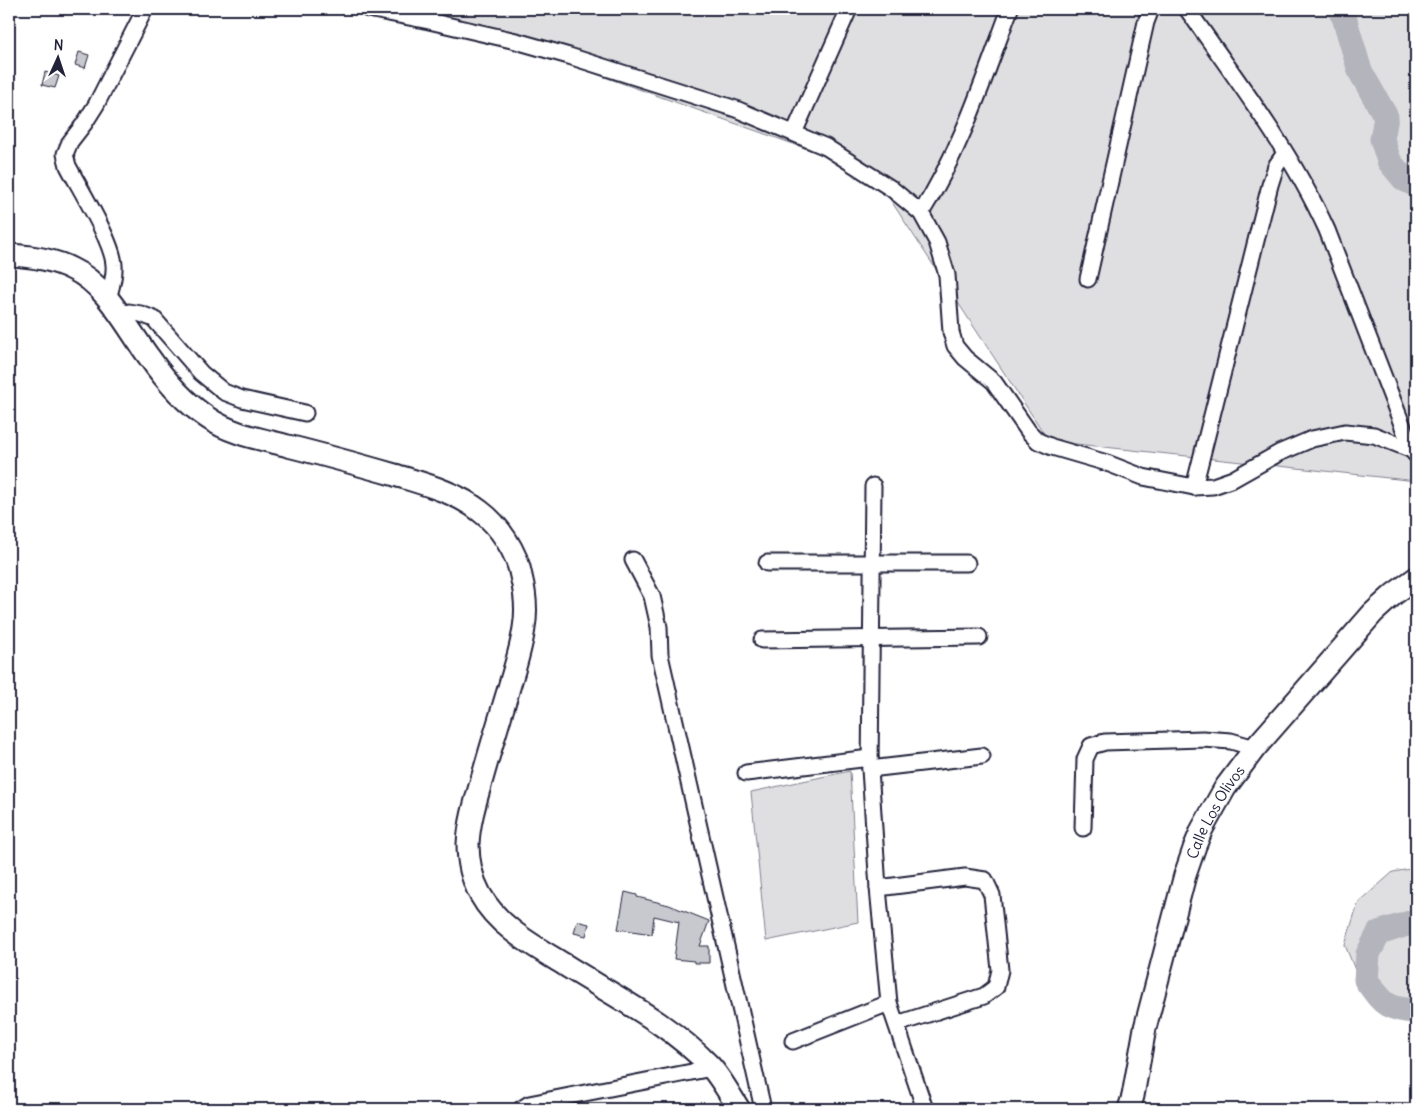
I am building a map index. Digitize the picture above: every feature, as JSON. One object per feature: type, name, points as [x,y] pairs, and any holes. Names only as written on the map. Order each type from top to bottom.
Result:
[{"type":"street","points":[[114,308],[114,263],[107,241],[68,166],[65,154],[70,142],[96,105],[145,9]]},
{"type":"street","points":[[368,9],[497,36],[569,56],[736,109],[826,147],[892,188],[921,213],[937,242],[947,275],[951,332],[955,346],[965,358],[994,382],[1029,432],[1038,441],[1052,448],[1107,462],[1143,477],[1194,487],[1213,486],[1233,479],[1304,442],[1345,432],[1374,435],[1414,453]]},
{"type":"street","points":[[794,134],[849,9]]},
{"type":"street","points":[[921,213],[937,188],[957,149],[1010,9]]},
{"type":"street","points":[[1088,279],[1146,22],[1152,9]]},
{"type":"street","points":[[1187,9],[1236,79],[1312,196],[1414,453]]},
{"type":"street","points":[[1194,487],[1270,185],[1276,166],[1285,154]]},
{"type":"street","points":[[9,255],[50,260],[74,269],[92,283],[114,308],[171,385],[191,406],[212,421],[240,434],[345,460],[421,483],[460,498],[482,512],[498,530],[512,549],[521,572],[525,624],[520,650],[487,760],[471,823],[468,846],[471,872],[481,895],[497,918],[523,939],[649,1017],[684,1041],[712,1068],[739,1109]]},
{"type":"street","points":[[114,308],[154,319],[201,373],[224,392],[242,399],[305,413]]},
{"type":"street","points":[[873,486],[870,763],[878,888],[889,1003],[925,1109]]},
{"type":"street","points":[[633,560],[652,596],[659,627],[660,655],[763,1109]]},
{"type":"street","points":[[767,563],[967,563]]},
{"type":"street","name":"Calle Los Olivos","points":[[1129,1109],[1133,1096],[1144,1028],[1185,875],[1195,846],[1213,807],[1255,748],[1373,613],[1416,578]]},
{"type":"street","points":[[762,640],[979,637]]},
{"type":"street","points":[[1083,828],[1084,759],[1091,746],[1105,742],[1203,739],[1230,741],[1255,748]]},
{"type":"street","points":[[746,773],[982,756]]},
{"type":"street","points":[[878,888],[966,877],[985,880],[992,895],[1000,970],[996,987],[984,996],[897,1024]]},
{"type":"street","points":[[793,1041],[889,1003]]},
{"type":"street","points":[[521,1109],[530,1104],[712,1068]]},
{"type":"shaded area","points":[[413,9],[1416,9],[1416,481],[1049,441],[872,172]]},
{"type":"shaded area","points":[[850,771],[858,922],[766,941],[751,792]]},
{"type":"shaded area","points":[[1416,868],[1416,1024],[1382,1010],[1357,975],[1345,945],[1358,903],[1393,872]]},
{"type":"building","points":[[79,52],[89,55],[85,68],[75,65]]},
{"type":"building","points":[[45,72],[59,76],[55,88],[42,85]]},
{"type":"building","points":[[625,892],[669,905],[709,921],[700,946],[709,946],[709,963],[694,963],[694,961],[674,959],[679,922],[654,916],[652,934],[618,929]]},
{"type":"building","points":[[577,921],[589,924],[586,936],[574,933]]},
{"type":"waterway","points":[[1339,9],[1344,17],[1360,71],[1386,117],[1382,139],[1389,161],[1404,179],[1416,185]]},
{"type":"waterway","points":[[1416,921],[1379,933],[1368,954],[1366,980],[1386,1003],[1398,1009],[1416,1011]]}]
